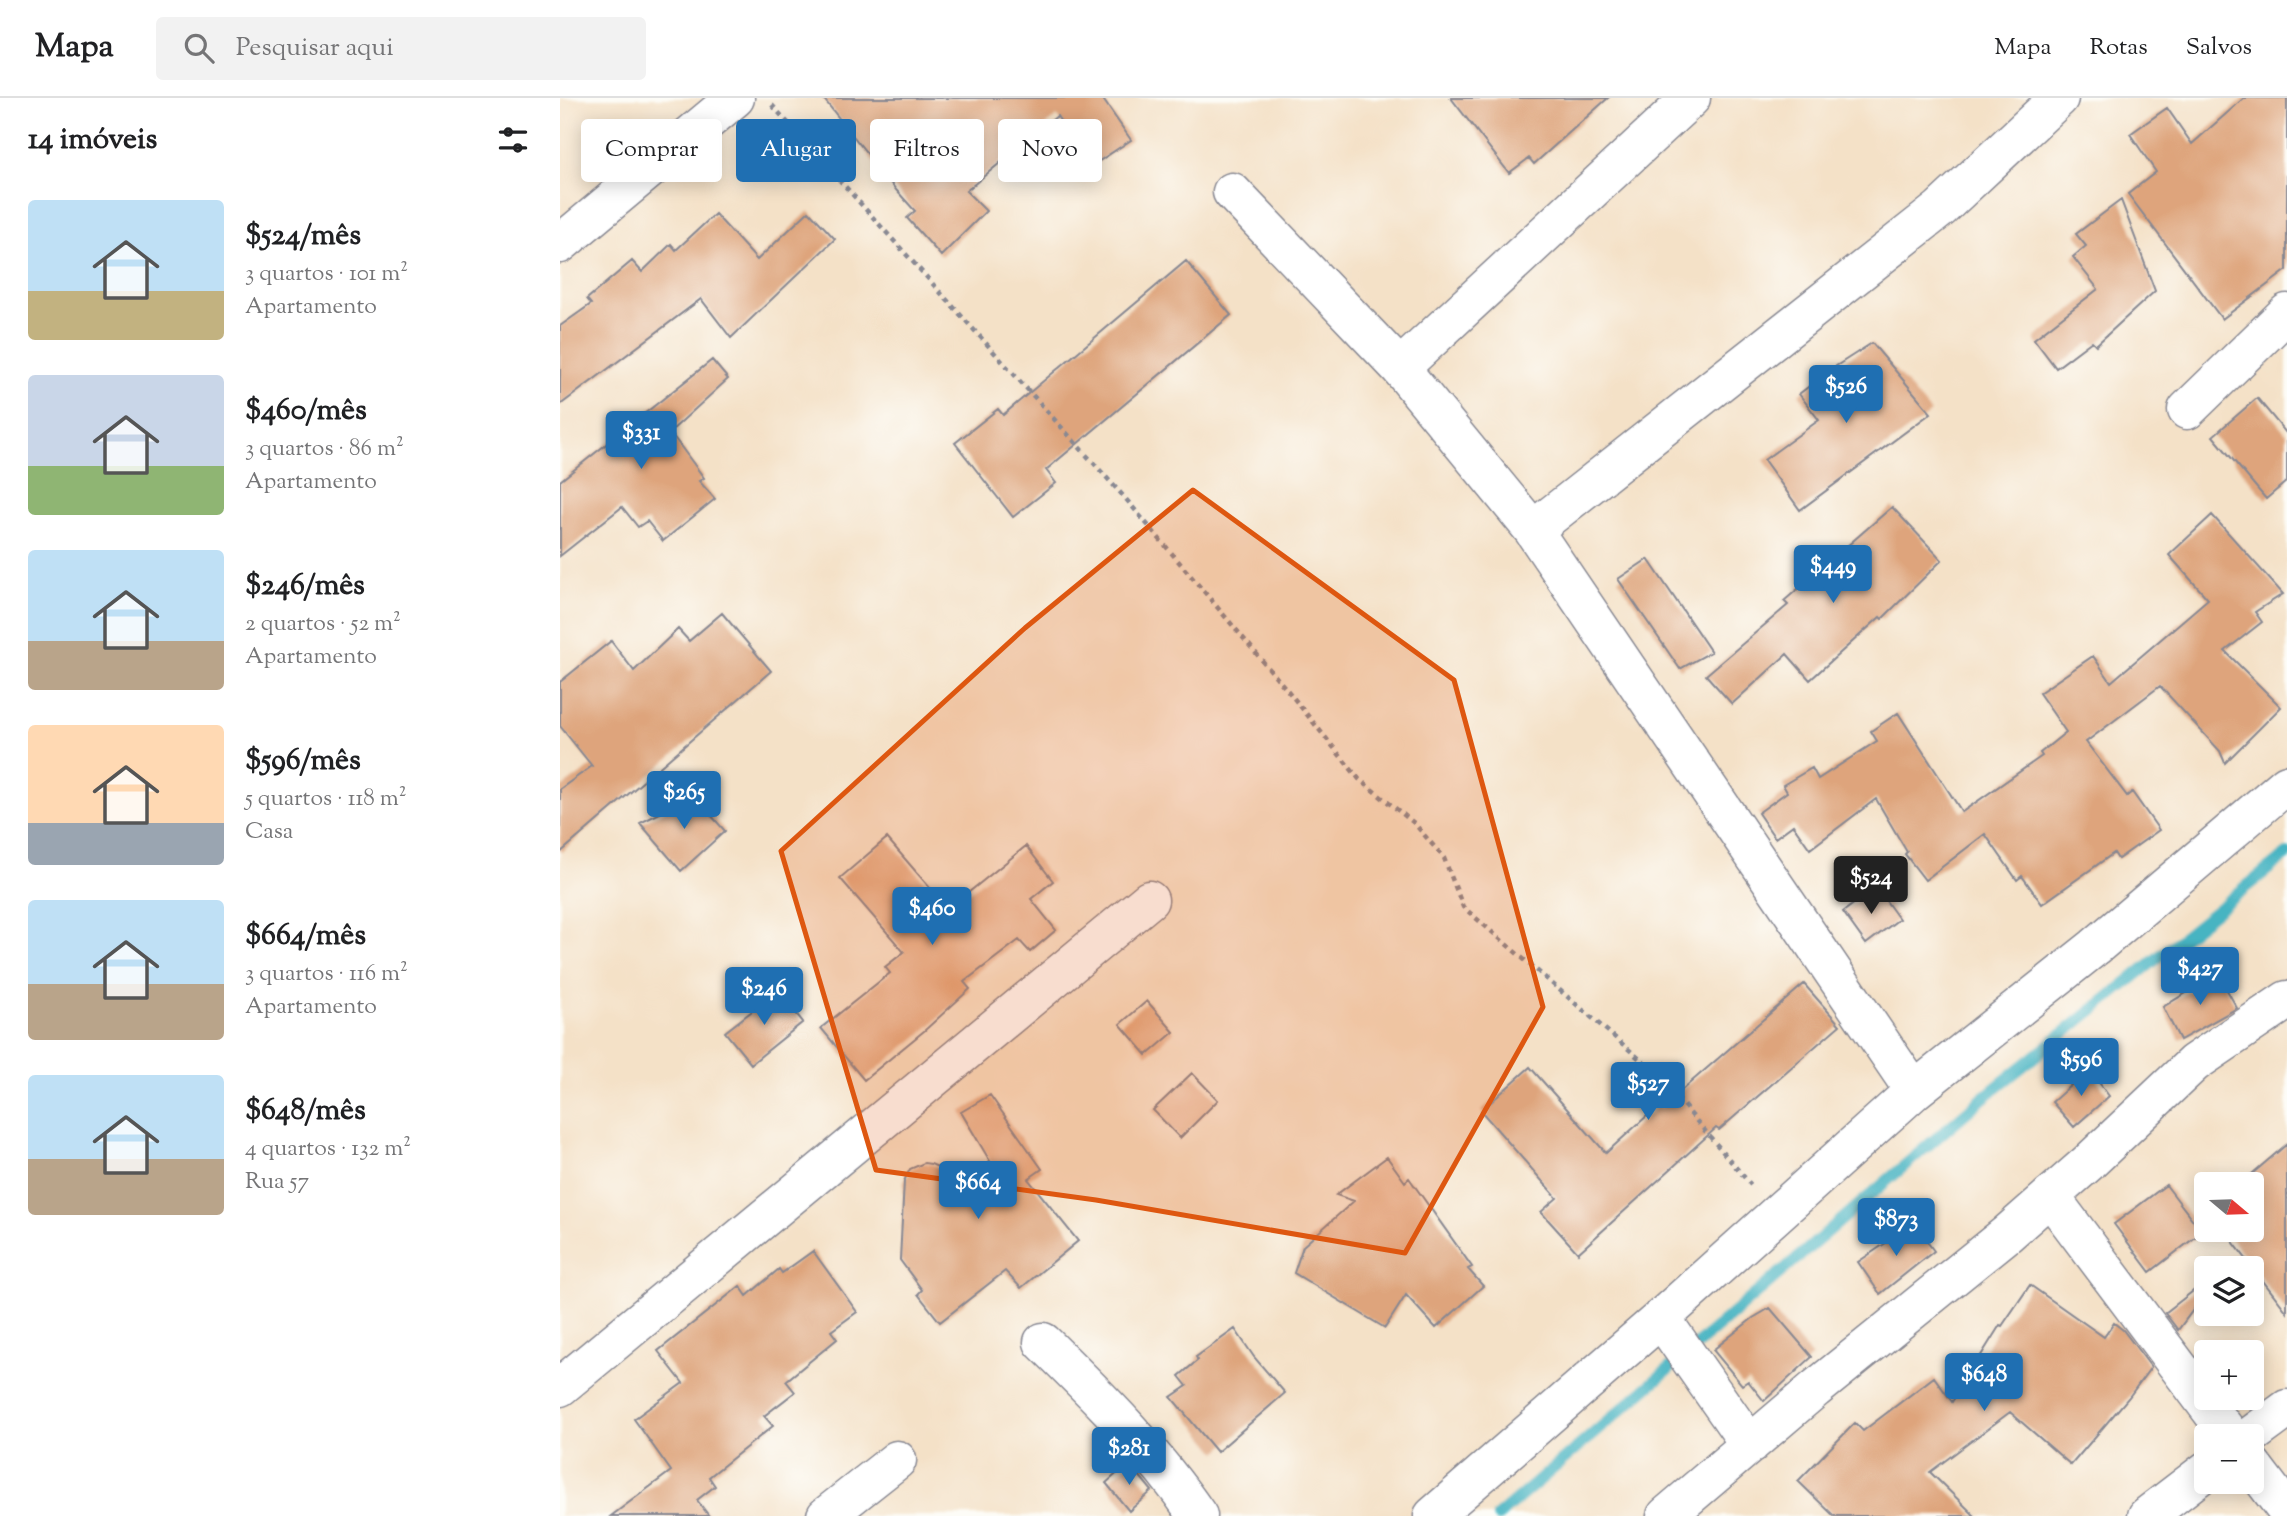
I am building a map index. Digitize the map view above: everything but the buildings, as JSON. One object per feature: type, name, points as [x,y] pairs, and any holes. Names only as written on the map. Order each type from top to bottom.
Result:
[{"type":"street","points":[[560,244],[735,98]]},
{"type":"street","points":[[1400,369],[1691,98]]},
{"type":"street","points":[[1533,530],[1940,209],[2059,98]]},
{"type":"street","points":[[1232,192],[1400,369],[1533,530],[1914,1091]]},
{"type":"street","points":[[2187,410],[2287,313]]},
{"type":"street","points":[[1433,1516],[1680,1344],[1777,1214],[1914,1091],[2095,947],[2287,784]]},
{"type":"street","points":[[560,1387],[1149,900]]},
{"type":"street","points":[[1666,1516],[2050,1196],[2194,1063],[2287,1000]]},
{"type":"street","points":[[2050,1196],[2221,1424]]},
{"type":"street","points":[[1043,1342],[1112,1409],[1178,1487],[1198,1516]]},
{"type":"street","points":[[1680,1344],[1750,1445]]},
{"type":"street","points":[[2264,1426],[2287,1409]]},
{"type":"street","points":[[826,1516],[897,1460]]},
{"type":"street","points":[[2147,1516],[2194,1480]]},
{"type":"street","points":[[2264,1481],[2287,1511]]},
{"type":"path","points":[[766,98],[1125,498],[1359,779],[1415,823],[1444,858],[1463,908],[1655,1072],[1777,1214]]},
{"type":"highlighted area","points":[[1193,490],[1454,680],[1543,1007],[1405,1253],[1096,1200],[876,1170],[781,851],[1025,628]]},
{"type":"waterway","points":[[1498,1516],[1983,1098],[2287,854]]}]
